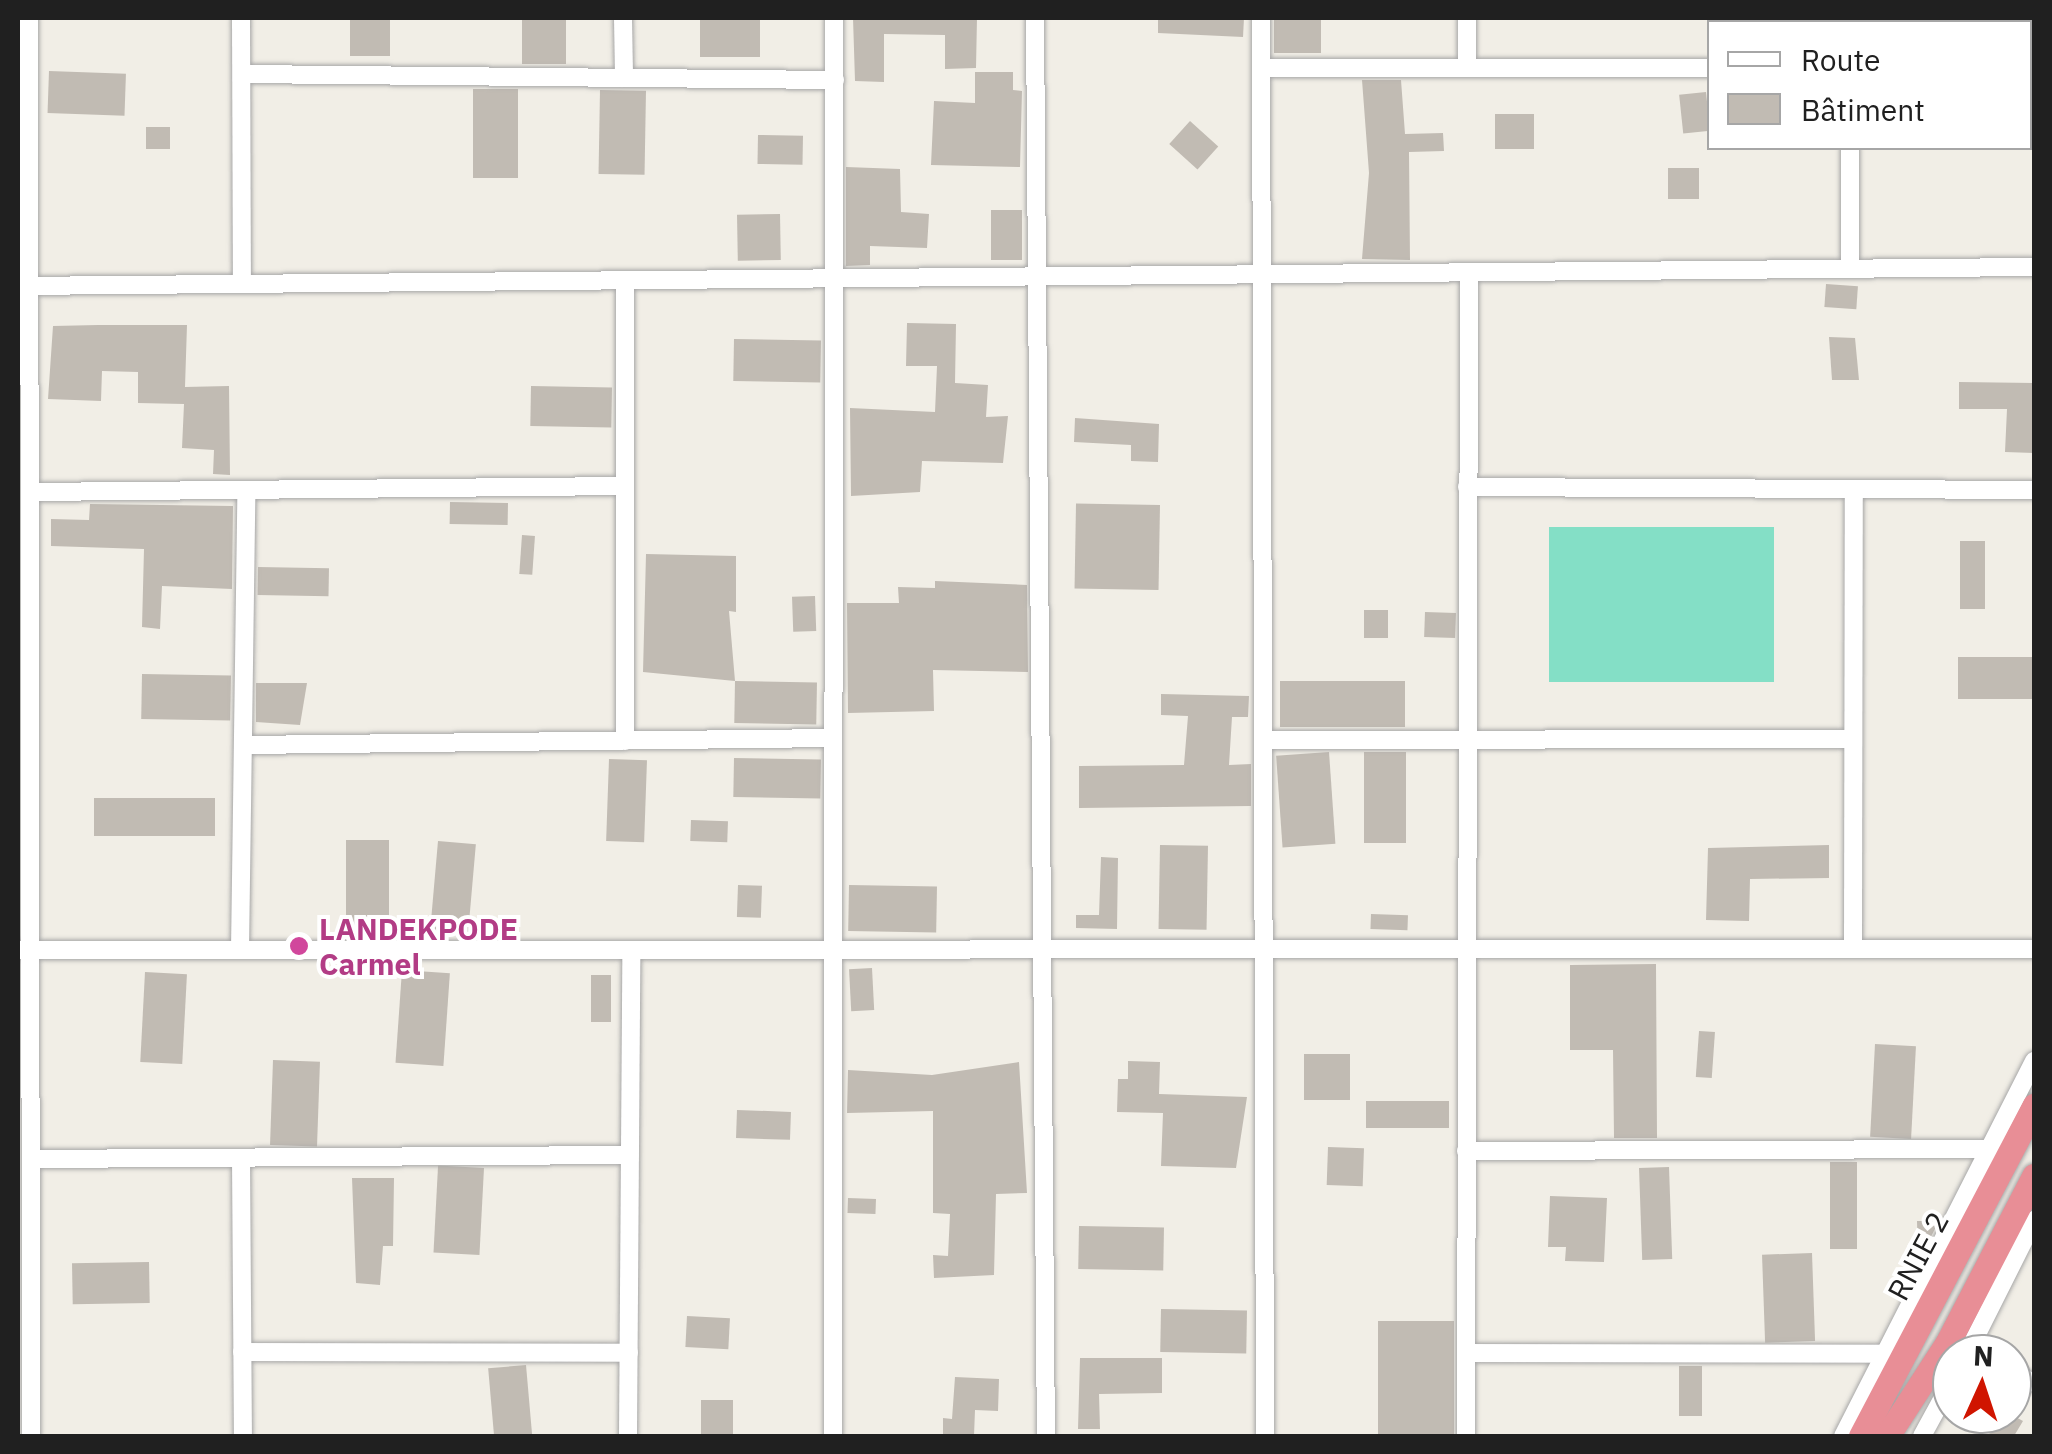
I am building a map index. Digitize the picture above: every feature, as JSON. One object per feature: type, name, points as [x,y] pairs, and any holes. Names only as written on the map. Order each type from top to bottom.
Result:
[{"type":"highway","name":"RNIE 2","points":[[1860,1436],[1894,1354],[2034,1106]]},
{"type":"highway","points":[[1971,1334],[2034,1176]]},
{"type":"highway","points":[[1886,1436],[1932,1386]]},
{"type":"street","points":[[29,18],[23,72],[25,286],[33,492],[26,746],[26,950],[36,1159],[31,1436]]},
{"type":"street","points":[[241,18],[242,278]]},
{"type":"street","points":[[623,18],[624,78]]},
{"type":"street","points":[[833,1436],[834,18]]},
{"type":"street","points":[[1035,18],[1033,271],[1046,1436]]},
{"type":"street","points":[[1261,18],[1265,1436]]},
{"type":"street","points":[[1467,18],[1467,68]]},
{"type":"street","points":[[1261,68],[1707,68]]},
{"type":"street","points":[[242,74],[835,80]]},
{"type":"street","points":[[1850,150],[1850,267]]},
{"type":"street","points":[[25,286],[242,278],[625,281],[1033,271],[1469,278],[1850,267],[2034,267]]},
{"type":"street","points":[[1466,1436],[1464,949],[1469,278]]},
{"type":"street","points":[[625,281],[625,741]]},
{"type":"street","points":[[33,492],[246,494],[624,486]]},
{"type":"street","points":[[1468,487],[2034,490]]},
{"type":"street","points":[[1854,491],[1854,949]]},
{"type":"street","points":[[240,950],[246,494]]},
{"type":"street","points":[[245,745],[833,738]]},
{"type":"street","points":[[1263,740],[1854,739]]},
{"type":"street","points":[[26,950],[2034,949]]},
{"type":"street","points":[[628,1436],[631,950]]},
{"type":"street","points":[[1843,1436],[1894,1354],[2034,1060]]},
{"type":"street","points":[[1466,1151],[1993,1149]]},
{"type":"street","points":[[36,1159],[630,1155]]},
{"type":"street","points":[[241,1158],[243,1436]]},
{"type":"street","points":[[1973,1334],[2034,1220]]},
{"type":"street","points":[[242,1352],[629,1353]]},
{"type":"street","points":[[1466,1352],[1894,1354]]},
{"type":"green space","points":[[1549,527],[1774,527],[1774,682],[1549,682]]},
{"type":"building","points":[[350,18],[390,18],[390,56],[350,56]]},
{"type":"building","points":[[522,18],[566,18],[566,64],[522,64]]},
{"type":"building","points":[[700,18],[760,18],[760,57],[700,57]]},
{"type":"building","points":[[853,18],[977,18],[976,68],[945,69],[945,35],[884,34],[884,82],[855,81]]},
{"type":"building","points":[[1158,18],[1244,18],[1243,37],[1158,33]]},
{"type":"building","points":[[1274,18],[1321,18],[1321,53],[1274,53]]},
{"type":"building","points":[[49,71],[126,74],[124,116],[48,113]]},
{"type":"building","points":[[975,72],[1013,72],[1013,90],[1022,91],[1020,167],[931,165],[934,101],[975,103]]},
{"type":"building","points":[[1362,80],[1401,80],[1405,134],[1443,133],[1444,151],[1409,152],[1410,260],[1362,259],[1369,173]]},
{"type":"building","points":[[473,89],[518,89],[518,178],[473,178]]},
{"type":"building","points":[[600,90],[646,91],[645,175],[599,174]]},
{"type":"building","points":[[1706,92],[1707,131],[1683,134],[1679,95]]},
{"type":"building","points":[[1495,114],[1534,114],[1534,149],[1495,149]]},
{"type":"building","points":[[1190,121],[1218,146],[1197,169],[1169,144]]},
{"type":"building","points":[[146,127],[170,127],[170,149],[146,149]]},
{"type":"building","points":[[758,135],[803,136],[802,165],[757,164]]},
{"type":"building","points":[[846,167],[900,169],[901,212],[929,214],[927,248],[870,246],[870,265],[846,266]]},
{"type":"building","points":[[1668,168],[1699,168],[1699,199],[1668,199]]},
{"type":"building","points":[[991,210],[1022,210],[1022,260],[991,260]]},
{"type":"building","points":[[780,214],[781,260],[738,261],[737,215]]},
{"type":"building","points":[[1826,284],[1858,286],[1856,309],[1824,307]]},
{"type":"building","points":[[907,323],[956,324],[955,383],[988,385],[986,417],[1008,416],[1003,463],[922,461],[920,492],[851,496],[850,408],[935,412],[937,366],[906,366]]},
{"type":"building","points":[[187,325],[185,387],[229,386],[230,475],[213,474],[214,450],[182,448],[184,404],[138,403],[138,372],[102,371],[101,401],[48,399],[53,326]]},
{"type":"building","points":[[1829,337],[1855,338],[1859,380],[1832,380]]},
{"type":"building","points":[[734,339],[821,341],[820,383],[733,381]]},
{"type":"building","points":[[1959,382],[2034,383],[2034,453],[2005,452],[2007,409],[1959,409]]},
{"type":"building","points":[[531,386],[612,387],[611,427],[530,426]]},
{"type":"building","points":[[1075,418],[1159,424],[1158,462],[1131,461],[1131,445],[1074,442]]},
{"type":"building","points":[[450,502],[508,503],[508,525],[450,524]]},
{"type":"building","points":[[90,504],[233,506],[232,589],[162,586],[160,629],[142,627],[144,549],[51,546],[51,519],[89,520]]},
{"type":"building","points":[[1076,504],[1160,505],[1159,590],[1075,589]]},
{"type":"building","points":[[522,535],[535,536],[532,575],[519,574]]},
{"type":"building","points":[[1960,541],[1985,541],[1985,609],[1960,609]]},
{"type":"building","points":[[646,554],[736,556],[736,612],[729,611],[735,681],[643,672]]},
{"type":"building","points":[[258,567],[329,568],[329,596],[258,595]]},
{"type":"building","points":[[935,581],[1027,585],[1028,672],[933,670],[934,711],[848,713],[847,603],[899,603],[898,587],[935,588]]},
{"type":"building","points":[[815,596],[816,631],[793,632],[792,597]]},
{"type":"building","points":[[1364,610],[1388,610],[1388,638],[1364,638]]},
{"type":"building","points":[[1425,612],[1456,613],[1455,638],[1424,637]]},
{"type":"building","points":[[1958,657],[2034,657],[2034,699],[1958,699]]},
{"type":"building","points":[[142,674],[231,676],[230,721],[141,719]]},
{"type":"building","points":[[735,681],[817,682],[816,724],[734,723]]},
{"type":"building","points":[[1280,681],[1405,681],[1405,727],[1280,727]]},
{"type":"building","points":[[256,683],[307,683],[300,725],[256,722]]},
{"type":"building","points":[[1161,694],[1249,696],[1248,717],[1232,717],[1229,765],[1251,764],[1251,806],[1079,808],[1079,766],[1184,765],[1188,716],[1161,715]]},
{"type":"building","points":[[1329,752],[1335,844],[1283,847],[1276,756]]},
{"type":"building","points":[[1364,752],[1406,752],[1406,843],[1364,843]]},
{"type":"building","points":[[734,758],[821,760],[820,799],[733,797]]},
{"type":"building","points":[[609,759],[647,760],[644,842],[606,841]]},
{"type":"building","points":[[94,798],[215,798],[215,836],[94,836]]},
{"type":"building","points":[[691,820],[728,821],[727,842],[690,841]]},
{"type":"building","points":[[346,840],[389,840],[389,927],[346,927]]},
{"type":"building","points":[[438,841],[476,844],[468,934],[430,931]]},
{"type":"building","points":[[1160,845],[1208,846],[1207,930],[1159,929]]},
{"type":"building","points":[[1829,845],[1829,878],[1750,879],[1749,921],[1706,920],[1708,848]]},
{"type":"building","points":[[1101,857],[1118,858],[1117,929],[1076,928],[1076,915],[1099,915]]},
{"type":"building","points":[[738,885],[762,886],[761,918],[737,917]]},
{"type":"building","points":[[849,885],[937,887],[936,933],[848,931]]},
{"type":"building","points":[[1371,914],[1408,915],[1407,930],[1370,929]]},
{"type":"building","points":[[1656,964],[1657,1138],[1614,1138],[1613,1050],[1570,1050],[1570,965]]},
{"type":"building","points":[[872,968],[874,1010],[851,1011],[849,969]]},
{"type":"building","points":[[402,970],[450,973],[443,1066],[396,1063]]},
{"type":"building","points":[[145,972],[187,974],[182,1064],[140,1062]]},
{"type":"building","points":[[591,975],[611,975],[611,1022],[591,1022]]},
{"type":"building","points":[[1699,1031],[1715,1032],[1712,1078],[1696,1077]]},
{"type":"building","points":[[1875,1044],[1916,1046],[1911,1139],[1870,1137]]},
{"type":"building","points":[[1304,1054],[1350,1054],[1350,1100],[1304,1100]]},
{"type":"building","points":[[273,1060],[320,1062],[317,1147],[270,1145]]},
{"type":"building","points":[[1128,1061],[1160,1062],[1159,1094],[1247,1097],[1236,1168],[1161,1166],[1163,1113],[1117,1112],[1118,1079],[1128,1079]]},
{"type":"building","points":[[1019,1062],[1027,1193],[996,1194],[994,1275],[934,1278],[933,1255],[948,1256],[950,1214],[933,1213],[933,1111],[847,1113],[848,1070],[932,1075]]},
{"type":"building","points":[[1366,1101],[1449,1101],[1449,1128],[1366,1128]]},
{"type":"building","points":[[737,1110],[791,1112],[790,1140],[736,1138]]},
{"type":"building","points":[[1328,1147],[1364,1148],[1363,1186],[1327,1185]]},
{"type":"building","points":[[1830,1162],[1857,1162],[1857,1249],[1830,1249]]},
{"type":"building","points":[[438,1166],[484,1168],[479,1255],[434,1252]]},
{"type":"building","points":[[1669,1167],[1672,1259],[1642,1260],[1639,1168]]},
{"type":"building","points":[[352,1178],[394,1178],[393,1246],[383,1246],[380,1285],[356,1283]]},
{"type":"building","points":[[1550,1196],[1607,1198],[1604,1262],[1565,1261],[1566,1247],[1548,1247]]},
{"type":"building","points":[[848,1198],[876,1199],[875,1214],[847,1213]]},
{"type":"building","points":[[1917,1221],[1939,1221],[1918,1262]]},
{"type":"building","points":[[1079,1226],[1164,1227],[1163,1270],[1078,1269]]},
{"type":"building","points":[[1812,1253],[1815,1341],[1765,1343],[1762,1255]]},
{"type":"building","points":[[149,1262],[150,1303],[73,1304],[72,1263]]},
{"type":"building","points":[[1161,1309],[1247,1311],[1246,1353],[1160,1352]]},
{"type":"building","points":[[687,1316],[730,1318],[728,1349],[685,1347]]},
{"type":"building","points":[[1378,1321],[1454,1321],[1454,1436],[1378,1436]]},
{"type":"building","points":[[1080,1358],[1162,1358],[1162,1393],[1099,1394],[1100,1429],[1078,1429]]},
{"type":"building","points":[[526,1365],[532,1436],[494,1436],[488,1368]]},
{"type":"building","points":[[1679,1366],[1702,1366],[1702,1416],[1679,1416]]},
{"type":"building","points":[[955,1377],[999,1379],[998,1411],[975,1410],[974,1436],[943,1436],[943,1418],[952,1419]]},
{"type":"building","points":[[701,1400],[733,1400],[733,1436],[701,1436]]},
{"type":"place","name":"LANDEKPODE Carmel","points":[[299,946]]}]
